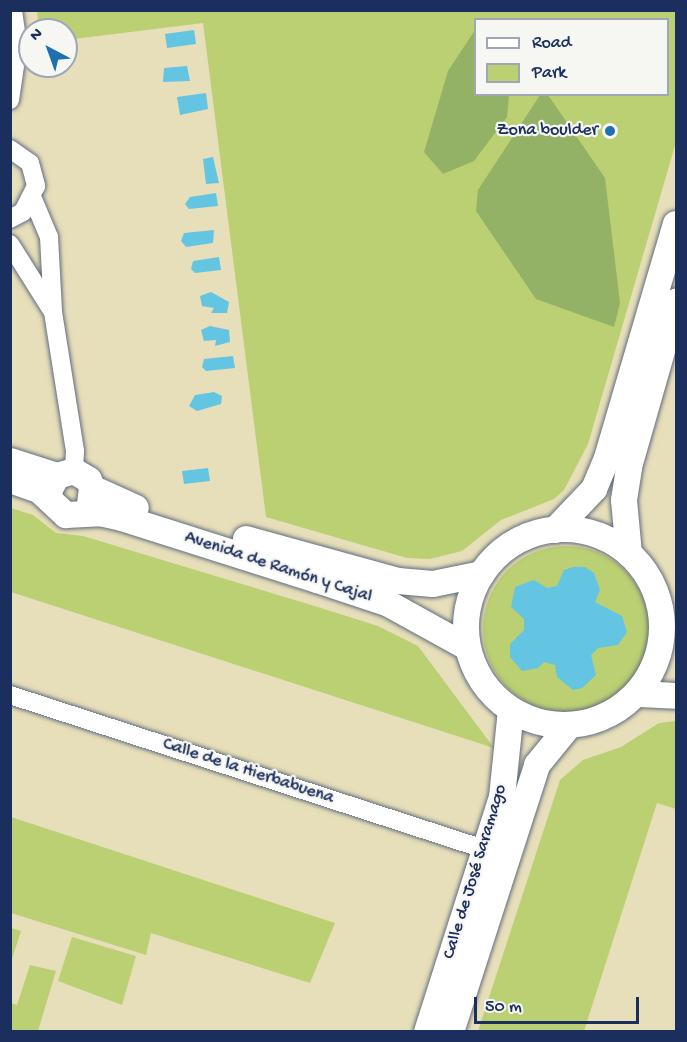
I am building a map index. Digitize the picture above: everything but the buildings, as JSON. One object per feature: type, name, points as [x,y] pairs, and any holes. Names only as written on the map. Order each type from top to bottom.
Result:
[{"type":"street","points":[[10,100],[18,46],[13,10]]},
{"type":"street","points":[[10,149],[30,163],[35,174],[33,199],[49,237],[54,312],[75,451],[68,484],[89,506],[81,512]]},
{"type":"street","points":[[10,219],[23,212],[33,199]]},
{"type":"street","points":[[555,530],[594,489],[607,458],[676,224]]},
{"type":"street","points":[[10,244],[54,312]]},
{"type":"street","points":[[629,554],[624,500],[629,467],[676,302]]},
{"type":"street","name":"Avenida de Ramón y Cajal","points":[[10,461],[126,505],[398,581],[433,584],[482,574]]},
{"type":"street","name":"Avenida de Ramón y Cajal","points":[[10,480],[39,490],[68,484]]},
{"type":"street","name":"Avenida de Ramón y Cajal","points":[[68,484],[59,512],[81,512],[122,519],[389,604],[467,647]]},
{"type":"street","points":[[640,694],[669,621],[645,572],[629,554],[607,539],[582,531],[555,530],[513,543],[482,574],[470,597],[466,621],[467,647],[483,683],[511,710],[529,719],[568,727],[596,720],[640,694],[676,696]]},
{"type":"street","name":"Calle de la Hierbabuena","points":[[10,695],[485,849]]},
{"type":"street","name":"Calle de José Saramago","points":[[427,1032],[502,797],[511,710]]},
{"type":"street","name":"Calle de José Saramago","points":[[450,1032],[537,765],[568,727]]},
{"type":"green space","points":[[37,11],[676,11],[676,142],[588,444],[564,490],[554,499],[501,520],[462,551],[430,559],[407,558],[266,517],[203,23],[78,39],[78,18],[38,18]]},
{"type":"green space","points":[[474,32],[474,96],[509,96],[507,117],[474,161],[443,174],[424,152],[448,71]]},
{"type":"green space","points":[[539,96],[549,96],[605,178],[620,303],[614,327],[536,299],[476,211],[478,190]]},
{"type":"green space","points":[[11,508],[33,515],[56,533],[83,536],[378,626],[418,646],[494,748],[11,592]]},
{"type":"green space","points":[[566,546],[582,547],[598,552],[625,570],[643,597],[648,613],[648,645],[643,661],[625,688],[598,706],[582,711],[566,712],[550,711],[534,706],[507,688],[489,661],[484,645],[483,629],[484,613],[489,597],[507,570],[534,552],[550,547]]},
{"type":"green space","points":[[676,721],[676,809],[657,803],[584,1031],[478,1031],[560,780],[583,760],[621,747],[659,723]]},
{"type":"green space","points":[[11,817],[335,923],[310,983],[151,933],[146,955],[11,913]]},
{"type":"green space","points":[[10,928],[21,931],[11,962]]},
{"type":"green space","points":[[72,937],[136,956],[122,1005],[58,981]]},
{"type":"green space","points":[[30,965],[56,971],[38,1031],[11,1031],[11,1003],[17,1005]]},
{"type":"water","points":[[194,30],[196,44],[167,48],[165,34]]},
{"type":"water","points":[[187,66],[190,81],[163,82],[164,68]]},
{"type":"water","points":[[206,93],[208,109],[180,115],[177,97]]},
{"type":"water","points":[[213,157],[219,183],[206,184],[203,159]]},
{"type":"water","points":[[216,193],[218,206],[189,209],[185,204],[190,197]]},
{"type":"water","points":[[214,230],[213,243],[186,247],[181,241],[184,233]]},
{"type":"water","points":[[219,257],[221,270],[195,273],[191,269],[193,261]]},
{"type":"water","points":[[211,292],[229,302],[227,313],[211,313],[214,308],[202,306],[200,296]]},
{"type":"water","points":[[210,326],[229,330],[230,342],[215,346],[216,340],[204,341],[201,330]]},
{"type":"water","points":[[233,356],[235,368],[206,371],[202,367],[204,359]]},
{"type":"water","points":[[214,392],[222,396],[221,404],[197,411],[189,406],[195,395]]},
{"type":"water","points":[[208,468],[210,481],[184,484],[182,471]]},
{"type":"water","points":[[585,567],[594,573],[600,590],[595,602],[622,616],[627,632],[618,645],[598,648],[591,655],[596,675],[582,688],[573,690],[557,677],[555,665],[544,662],[538,668],[522,671],[510,657],[510,644],[524,630],[524,619],[511,607],[515,587],[534,580],[547,588],[557,586],[564,570]]},
{"type":"place","name":"Zona boulder","points":[[610,131]]}]
